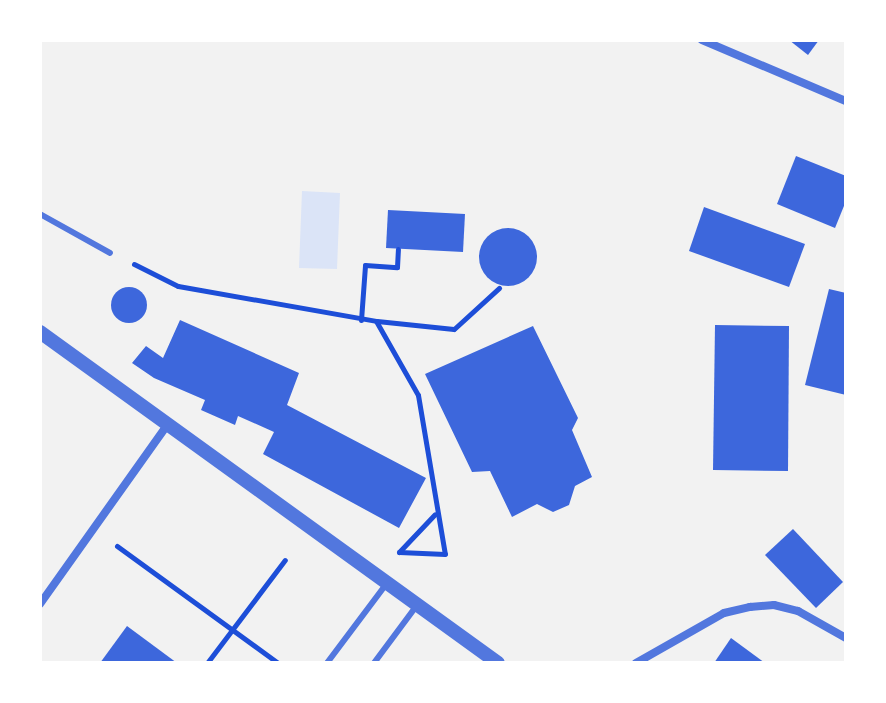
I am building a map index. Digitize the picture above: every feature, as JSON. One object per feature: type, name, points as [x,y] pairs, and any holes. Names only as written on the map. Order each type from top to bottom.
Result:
[{"type":"street","points":[[702,40],[846,101]]},
{"type":"street","points":[[40,332],[498,663]]},
{"type":"street","points":[[40,604],[168,424]]},
{"type":"street","points":[[636,663],[724,613],[774,605],[798,611],[846,638]]},
{"type":"lane","points":[[40,214],[110,253]]},
{"type":"lane","points":[[327,663],[387,583]]},
{"type":"lane","points":[[374,663],[417,605]]},
{"type":"path","points":[[361,320],[365,265],[397,267],[398,249]]},
{"type":"path","points":[[110,253],[178,286],[361,320],[454,329],[499,288]]},
{"type":"path","points":[[376,321],[418,395],[435,514],[445,554],[399,552],[435,514]]},
{"type":"path","points":[[93,529],[278,663]]},
{"type":"path","points":[[207,663],[285,560]]},
{"type":"shaded area","points":[[302,191],[340,193],[337,269],[299,268]]},
{"type":"building","points":[[789,40],[819,40],[808,55]]},
{"type":"building","points":[[796,156],[846,176],[846,201],[835,228],[777,204]]},
{"type":"building","points":[[704,207],[805,244],[789,287],[689,251]]},
{"type":"building","points":[[388,210],[465,214],[463,252],[386,248]]},
{"type":"building","points":[[508,228],[519,230],[528,237],[535,246],[535,268],[528,277],[519,284],[508,286],[497,284],[488,277],[481,268],[479,257],[481,246],[488,237],[497,230]]},
{"type":"building","points":[[129,287],[142,292],[147,305],[142,318],[129,323],[116,318],[111,305],[116,292]]},
{"type":"building","points":[[829,289],[846,293],[846,395],[805,385]]},
{"type":"building","points":[[180,320],[299,373],[287,405],[426,478],[399,528],[263,454],[274,432],[238,416],[235,425],[201,410],[205,400],[154,378],[132,363],[146,346],[163,358]]},
{"type":"building","points":[[715,325],[789,326],[788,471],[713,470]]},
{"type":"building","points":[[533,326],[578,418],[572,430],[592,477],[575,486],[569,505],[553,512],[537,504],[512,517],[490,471],[472,472],[425,374]]},
{"type":"building","points":[[793,529],[843,582],[816,608],[765,555]]},
{"type":"building","points":[[127,626],[177,663],[100,663]]},
{"type":"building","points":[[731,638],[765,663],[714,663]]}]
